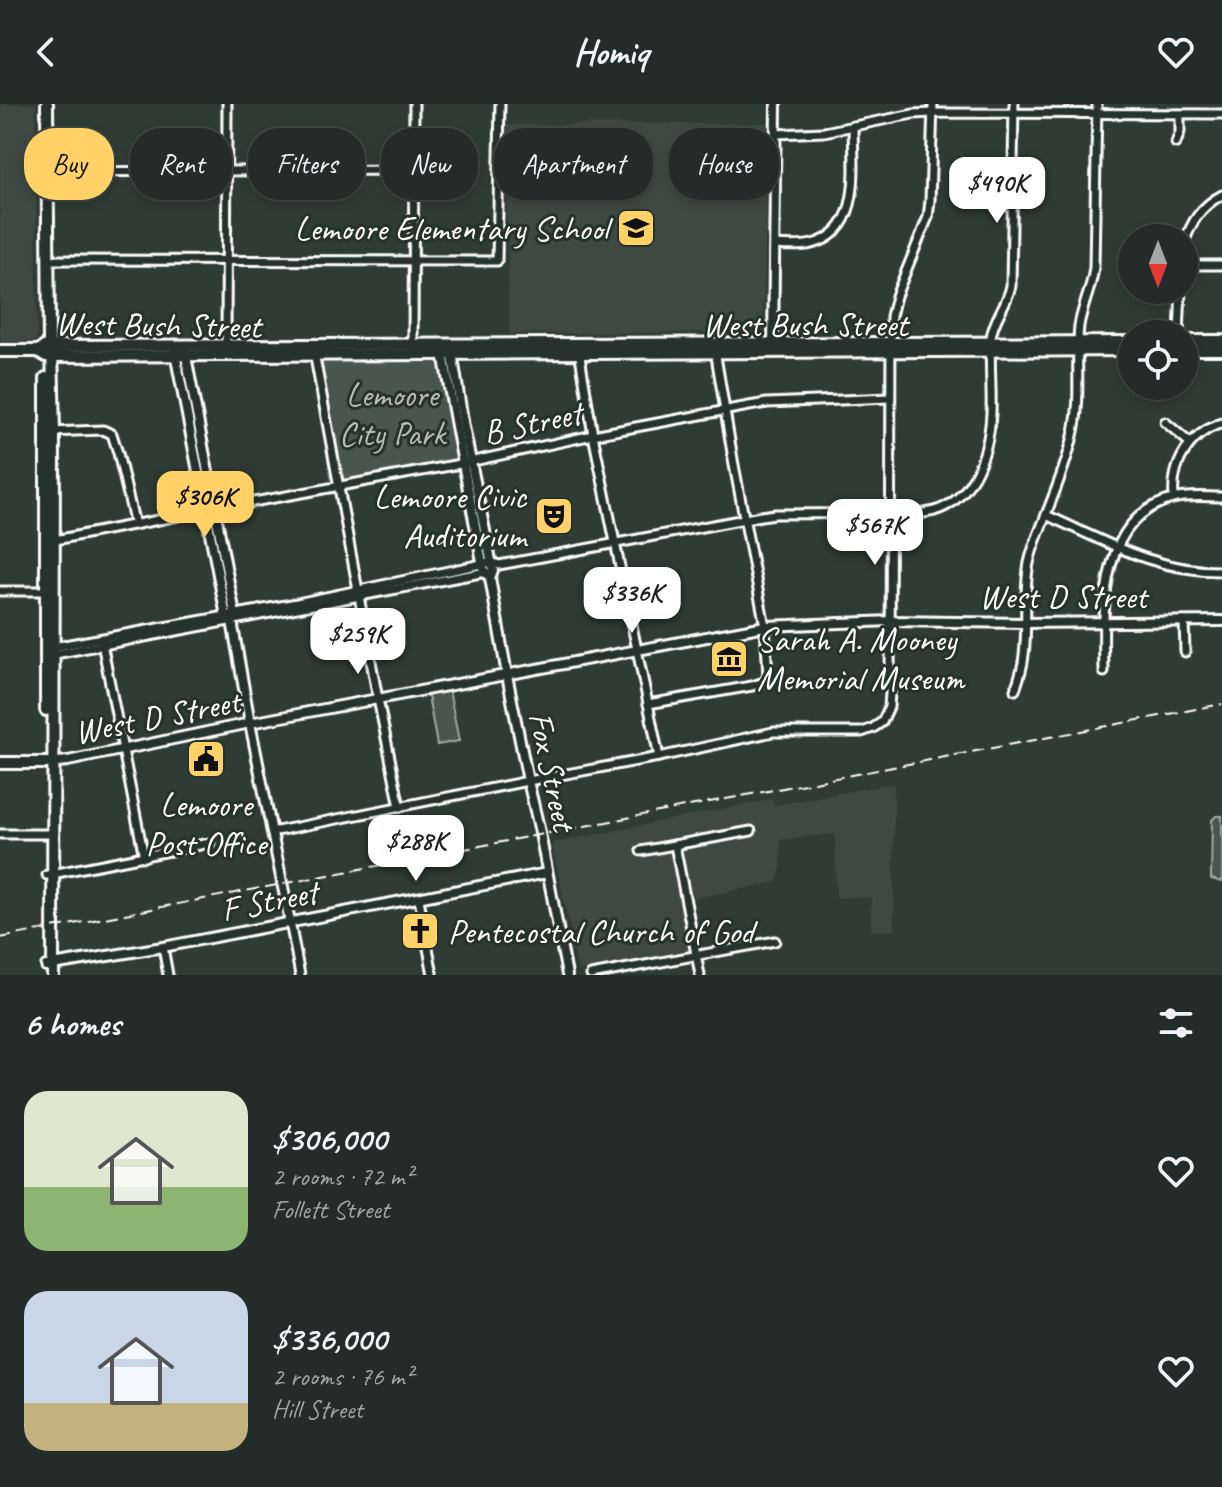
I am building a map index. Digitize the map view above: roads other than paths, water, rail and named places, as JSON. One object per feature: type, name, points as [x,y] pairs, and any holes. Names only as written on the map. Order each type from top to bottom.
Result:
[{"type":"main road","points":[[47,104],[47,128]]},
{"type":"main road","points":[[47,200],[50,432],[49,970]]},
{"type":"main road","points":[[1198,341],[1222,341]]},
{"type":"main road","name":"West Bush Street","points":[[0,351],[890,348],[1118,343]]},
{"type":"main road","name":"West Bush Street","points":[[1078,346],[1118,349]]},
{"type":"main road","points":[[1198,349],[1222,349]]},
{"type":"main road","points":[[0,763],[50,763]]},
{"type":"street","points":[[227,104],[227,128]]},
{"type":"street","points":[[414,104],[414,128]]},
{"type":"street","points":[[49,260],[497,261],[500,104]]},
{"type":"street","points":[[776,104],[776,128]]},
{"type":"street","points":[[50,651],[775,514],[924,513],[946,508],[969,486],[990,429],[993,326],[1011,286],[1014,104]]},
{"type":"street","points":[[1015,690],[1024,655],[1025,590],[1029,563],[1074,434],[1081,315],[1093,274],[1097,104]]},
{"type":"street","points":[[779,134],[824,132],[933,108],[1014,113],[1222,114]]},
{"type":"street","points":[[272,832],[773,732],[857,733],[882,722],[889,707],[890,693],[890,348],[893,303],[928,217],[933,108]]},
{"type":"street","points":[[1176,143],[1180,132],[1180,115]]},
{"type":"street","points":[[775,245],[800,246],[822,241],[846,218],[853,194],[853,126]]},
{"type":"street","points":[[232,172],[381,170]]},
{"type":"street","points":[[1192,224],[1195,217],[1222,195]]},
{"type":"street","points":[[226,350],[227,200]]},
{"type":"street","points":[[413,200],[413,349]]},
{"type":"street","points":[[773,348],[775,200]]},
{"type":"street","points":[[1198,265],[1222,265]]},
{"type":"street","points":[[579,348],[593,435],[659,757]]},
{"type":"street","points":[[648,704],[764,682],[768,676],[765,626],[714,348]]},
{"type":"street","points":[[180,350],[215,509],[250,723],[300,975]]},
{"type":"street","points":[[180,350],[204,511],[231,617]]},
{"type":"street","points":[[313,350],[400,807]]},
{"type":"street","name":"Fox Street","points":[[447,350],[567,975]]},
{"type":"street","name":"B Street","points":[[50,541],[767,403],[890,398]]},
{"type":"street","points":[[1165,422],[1190,443]]},
{"type":"street","points":[[1174,498],[1177,468],[1190,443],[1205,430],[1222,423]]},
{"type":"street","points":[[50,432],[103,430],[112,434],[135,525]]},
{"type":"street","points":[[1104,672],[1106,584],[1125,534],[1139,517],[1160,503],[1174,498],[1222,497]]},
{"type":"street","points":[[1046,515],[1157,563],[1222,571]]},
{"type":"street","points":[[0,591],[50,591]]},
{"type":"street","name":"West D Street","points":[[50,763],[765,626],[891,621],[1222,621]]},
{"type":"street","points":[[1184,621],[1185,652]]},
{"type":"street","points":[[102,642],[144,857]]},
{"type":"street","points":[[641,851],[751,831]]},
{"type":"street","points":[[0,834],[49,834]]},
{"type":"street","points":[[50,875],[210,843]]},
{"type":"street","points":[[675,845],[700,975]]},
{"type":"street","name":"F Street","points":[[49,970],[547,873]]},
{"type":"street","points":[[419,899],[433,975]]},
{"type":"street","points":[[591,975],[775,941]]},
{"type":"street","points":[[163,947],[168,975]]},
{"type":"railway","points":[[0,938],[1222,704]]},
{"type":"place","name":"Lemoore Elementary School","points":[[636,228]]},
{"type":"place","name":"Lemoore Civic Auditorium","points":[[554,516]]},
{"type":"place","name":"Sarah A. Mooney Memorial Museum","points":[[729,659]]},
{"type":"place","name":"Lemoore Post Office","points":[[206,759]]},
{"type":"place","name":"Pentecostal Church of God","points":[[420,931]]},
{"type":"park label","name":"Lemoore City Park","points":[[392,414]]}]
